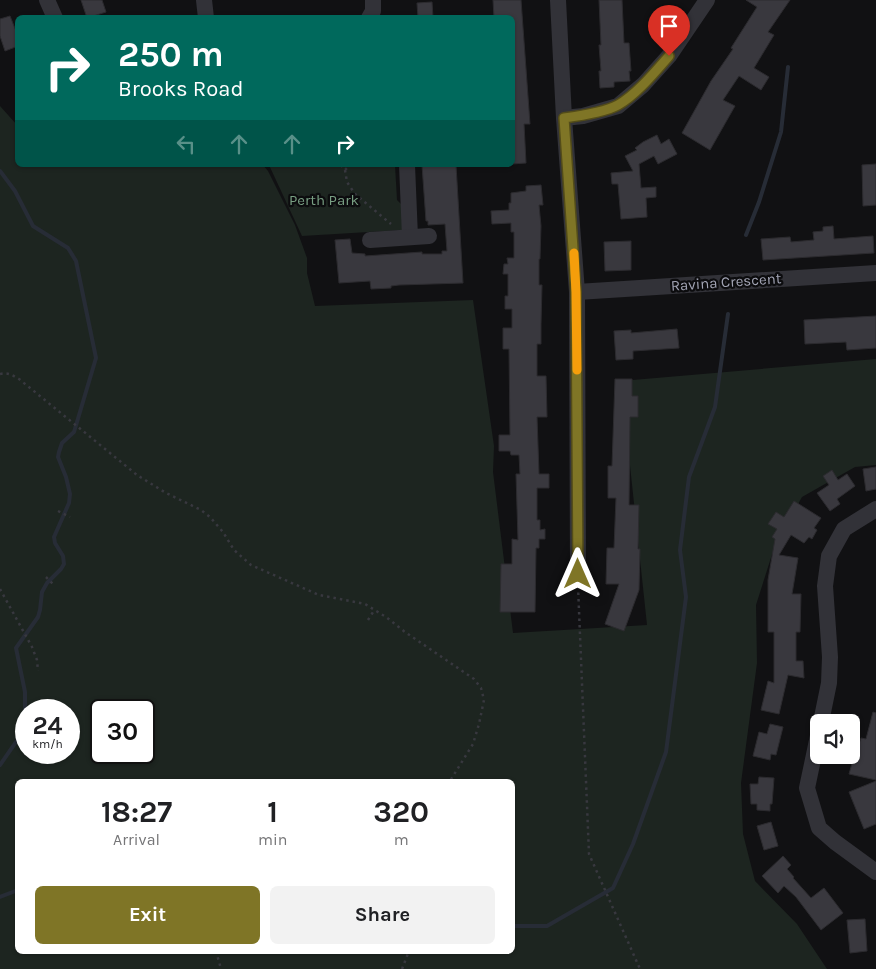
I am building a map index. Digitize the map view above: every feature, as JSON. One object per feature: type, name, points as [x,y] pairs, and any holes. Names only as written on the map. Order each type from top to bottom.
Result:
[{"type":"street","points":[[47,0],[54,15]]},
{"type":"street","points":[[204,0],[206,15]]},
{"type":"street","points":[[371,15],[374,0]]},
{"type":"street","points":[[558,0],[576,292],[578,574]]},
{"type":"street","points":[[564,118],[583,116],[618,106],[643,85],[669,56],[707,0]]},
{"type":"street","points":[[407,167],[410,238]]},
{"type":"street","points":[[370,240],[429,236]]},
{"type":"street","name":"Ravina Crescent","points":[[576,292],[876,272]]},
{"type":"street","points":[[823,714],[829,683],[830,657],[825,586],[830,556],[844,529],[876,509]]},
{"type":"street","points":[[812,764],[807,788],[819,828],[834,842],[876,872]]},
{"type":"path","points":[[343,167],[346,170],[347,182],[355,194],[395,228]]},
{"type":"path","points":[[0,374],[11,374],[137,475],[166,493],[201,510],[223,532],[234,550],[251,565],[319,595],[355,601],[375,609],[474,679],[481,688],[484,700],[473,744],[451,779]]},
{"type":"path","points":[[58,511],[70,517]]},
{"type":"path","points":[[578,574],[589,854],[640,969]]},
{"type":"path","points":[[46,577],[52,584]]},
{"type":"path","points":[[0,589],[35,653],[38,671]]},
{"type":"path","points":[[368,620],[375,609]]},
{"type":"path","points":[[217,954],[221,969]]},
{"type":"path","points":[[402,969],[408,954]]},
{"type":"green space","points":[[0,106],[15,123],[15,167],[265,167],[295,225],[307,258],[307,273],[315,306],[473,300],[494,446],[493,472],[513,633],[647,625],[621,381],[876,359],[876,465],[855,467],[802,497],[775,545],[756,605],[757,663],[741,783],[743,834],[755,881],[797,924],[827,969],[0,969]]},
{"type":"green space","name":"Perth Park","points":[[270,167],[395,167],[397,200],[403,206],[402,230],[302,236]]},
{"type":"building","points":[[81,0],[102,0],[106,12],[96,15],[86,15]]},
{"type":"building","points":[[493,0],[521,0],[530,124],[524,124],[526,163],[515,164],[515,15],[494,15]]},
{"type":"building","points":[[599,0],[622,0],[624,43],[629,43],[631,71],[629,71],[630,81],[614,82],[614,87],[600,88]]},
{"type":"building","points":[[746,0],[790,0],[768,32],[774,35],[754,68],[769,77],[761,90],[739,76],[723,100],[735,106],[710,150],[682,133],[711,81],[733,49],[731,48],[757,7]]},
{"type":"building","points":[[432,2],[433,15],[418,15],[417,3]]},
{"type":"building","points":[[10,16],[15,28],[15,47],[5,51],[0,36],[0,19]]},
{"type":"building","points":[[657,135],[661,144],[669,139],[677,154],[658,164],[654,156],[639,164],[641,188],[656,187],[656,197],[646,198],[647,217],[621,219],[618,184],[612,184],[611,173],[633,171],[625,156],[637,150],[635,148],[643,142]]},
{"type":"building","points":[[876,164],[876,205],[863,206],[862,165]]},
{"type":"building","points":[[422,167],[456,167],[463,283],[399,285],[391,286],[391,288],[371,289],[370,281],[339,283],[335,240],[350,239],[352,253],[365,254],[365,256],[422,252],[422,254],[442,254],[442,251],[447,251],[445,224],[428,225],[428,221],[426,221]]},
{"type":"building","points":[[541,185],[543,205],[539,205],[541,226],[539,285],[542,285],[541,344],[537,344],[537,376],[546,376],[547,417],[537,417],[539,474],[549,474],[549,488],[537,488],[537,520],[540,520],[540,530],[545,529],[545,539],[539,539],[539,548],[536,548],[535,612],[500,612],[501,564],[512,564],[512,539],[518,540],[516,474],[520,474],[519,455],[511,455],[510,451],[499,451],[499,435],[510,435],[509,349],[503,349],[503,328],[512,328],[512,309],[505,309],[505,296],[508,296],[508,274],[503,274],[504,264],[508,264],[507,258],[514,258],[514,232],[511,232],[511,223],[492,224],[491,211],[509,210],[511,193],[526,191],[526,186]]},
{"type":"building","points":[[833,226],[834,239],[873,236],[874,253],[763,260],[761,239],[790,237],[791,242],[814,240],[813,232],[823,231],[823,227]]},
{"type":"building","points":[[631,241],[631,270],[605,271],[604,242]]},
{"type":"building","points":[[876,316],[876,348],[847,350],[846,342],[805,344],[804,320]]},
{"type":"building","points":[[677,329],[679,348],[633,351],[633,359],[616,360],[614,331],[631,330],[631,333]]},
{"type":"building","points":[[615,379],[632,379],[632,396],[638,396],[638,417],[630,417],[629,505],[639,505],[639,590],[624,631],[605,624],[619,584],[606,584],[607,548],[614,548],[616,498],[608,498],[608,466],[612,466]]},
{"type":"building","points":[[876,467],[876,489],[866,491],[863,469]]},
{"type":"building","points":[[832,470],[838,480],[847,474],[855,486],[837,499],[840,504],[830,511],[817,493],[829,485],[823,476]]},
{"type":"building","points":[[794,501],[821,518],[814,528],[817,530],[812,539],[809,537],[804,543],[791,535],[779,555],[798,558],[792,594],[801,594],[800,632],[796,632],[796,661],[803,661],[804,678],[788,675],[779,714],[761,710],[768,681],[774,683],[774,632],[768,632],[768,580],[775,539],[772,537],[777,529],[768,524],[776,512],[784,517]]},
{"type":"building","points":[[873,712],[876,713],[876,780],[849,774],[852,764],[860,764],[860,741],[861,738],[866,739]]},
{"type":"building","points":[[770,724],[783,727],[776,755],[771,754],[770,760],[753,756],[759,732],[767,734]]},
{"type":"building","points":[[759,777],[774,778],[770,811],[757,810],[757,804],[751,804],[750,784],[758,784]]},
{"type":"building","points":[[876,781],[876,824],[864,829],[849,792]]},
{"type":"building","points":[[771,822],[778,846],[764,850],[757,826]]},
{"type":"building","points":[[783,856],[791,865],[787,869],[793,878],[811,898],[824,888],[843,913],[821,930],[796,897],[784,886],[778,893],[762,876]]},
{"type":"building","points":[[865,919],[867,951],[850,953],[847,920]]},
{"type":"waterway","points":[[746,235],[759,202],[781,132],[788,67]]},
{"type":"waterway","points":[[0,171],[15,191],[33,226],[68,248],[76,261],[96,358],[74,432],[62,443],[58,457],[70,494],[69,503],[54,537],[55,543],[63,556],[64,564],[47,583],[42,592],[38,617],[16,648],[25,692],[25,729],[0,765]]},
{"type":"waterway","points":[[515,926],[547,926],[613,888],[633,844],[666,752],[686,597],[680,550],[689,477],[715,407],[728,314]]},
{"type":"waterway","points":[[0,897],[15,891]]},
{"type":"slow traffic","points":[[574,253],[577,370]]},
{"type":"route","points":[[578,574],[576,292],[564,118],[583,116],[618,106],[643,85],[669,56]]}]
